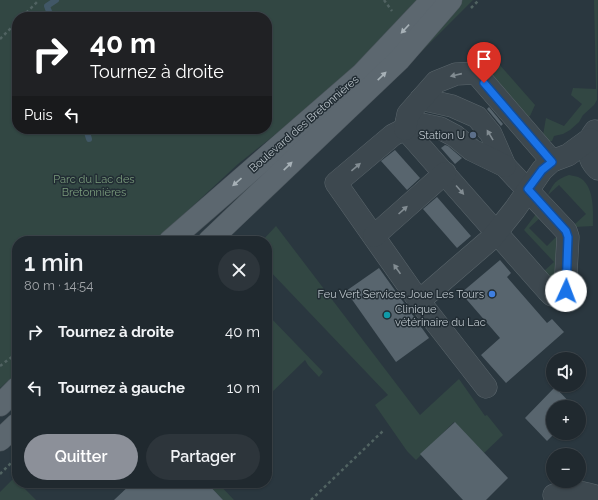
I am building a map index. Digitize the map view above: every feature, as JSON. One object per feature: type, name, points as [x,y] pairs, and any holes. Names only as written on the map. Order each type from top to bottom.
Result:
[{"type":"main road","name":"Boulevard des Bretonnières","points":[[176,236],[362,74],[432,0]]},
{"type":"main road","name":"Boulevard des Bretonnières","points":[[214,236],[399,60],[451,0]]},
{"type":"main road","points":[[0,405],[12,393]]},
{"type":"main road","points":[[0,440],[12,429]]},
{"type":"street","points":[[486,387],[419,300],[336,183],[406,125],[408,114],[436,82],[456,74],[476,73],[556,160],[578,160],[596,168]]},
{"type":"street","points":[[421,99],[452,106],[478,117],[491,134],[505,166]]},
{"type":"street","points":[[406,125],[440,128],[455,136],[472,150],[505,166],[528,189],[566,231],[568,237],[566,291],[563,294],[557,296],[552,295],[547,290],[406,125]]},
{"type":"street","points":[[419,300],[497,232],[542,170],[556,160],[568,155],[594,133]]},
{"type":"street","points":[[594,133],[588,144],[589,156],[596,168]]},
{"type":"street","points":[[374,236],[445,172]]},
{"type":"street","points":[[554,495],[575,492],[590,494],[598,498]]},
{"type":"path","points":[[27,12],[39,0]]},
{"type":"path","points":[[384,0],[393,13]]},
{"type":"path","points":[[0,39],[12,27]]},
{"type":"path","points":[[0,366],[12,357]]},
{"type":"path","points":[[312,500],[384,430]]},
{"type":"path","points":[[0,474],[12,462]]},
{"type":"green space","name":"Parc du Lac des Bretonnières","points":[[0,0],[418,0],[391,35],[286,126],[238,164],[160,236],[12,236],[12,377],[0,388]]},
{"type":"green space","points":[[460,0],[473,0],[417,56],[414,53]]},
{"type":"green space","points":[[594,0],[598,0],[597,100],[594,105],[583,115],[579,122],[570,130],[563,134],[554,136],[552,141],[549,141],[543,135],[546,118],[564,126],[582,104],[571,95],[573,88],[596,89]]},
{"type":"green space","points":[[498,63],[535,105],[530,116],[528,117],[487,73]]},
{"type":"green space","points":[[569,175],[578,177],[588,186],[592,199],[593,226],[575,227],[575,224],[586,214],[559,185],[548,195],[556,182]]},
{"type":"green space","points":[[536,214],[541,217],[529,228],[547,246],[557,236],[557,277],[551,279],[543,272],[554,262],[524,230]]},
{"type":"green space","points":[[276,226],[420,415],[459,379],[485,416],[487,415],[503,435],[484,453],[454,422],[416,460],[407,451],[375,405],[388,395],[272,273],[272,236],[267,236]]},
{"type":"green space","points":[[272,319],[323,372],[319,377],[305,360],[272,392]]},
{"type":"green space","points":[[12,480],[12,488],[24,488],[36,500],[0,500],[0,492]]},
{"type":"green space","points":[[212,488],[223,488],[234,500],[223,500]]},
{"type":"building","points":[[489,107],[503,124],[501,126],[487,109]]},
{"type":"building","points":[[445,145],[462,158],[455,164],[441,148]]},
{"type":"building","points":[[395,150],[420,178],[407,190],[381,161]]},
{"type":"building","points":[[437,197],[471,236],[457,248],[423,209]]},
{"type":"building","points":[[500,260],[511,273],[507,277],[547,323],[552,319],[564,332],[506,383],[481,355],[500,338],[461,293]]},
{"type":"building","name":"Clinique vétérinaire du Lac","points":[[379,268],[429,338],[396,362],[346,291]]},
{"type":"building","points":[[550,392],[560,392],[567,400],[546,400],[546,440],[525,418]]},
{"type":"building","points":[[455,422],[508,478],[486,500],[463,500],[420,454]]},
{"type":"building","points":[[127,488],[212,488],[223,500],[114,500]]},
{"type":"waterway","points":[[49,12],[47,6],[56,0]]},
{"type":"waterway","points":[[88,134],[89,139]]},
{"type":"place","name":"Station U","points":[[473,135]]},
{"type":"place","name":"Feu Vert Services Joue Les Tours","points":[[492,294]]},
{"type":"place","name":"Clinique vétérinaire du Lac","points":[[387,315]]},
{"type":"route","points":[[484,83],[552,162],[542,170],[528,189],[566,231],[568,237],[566,291]]}]
